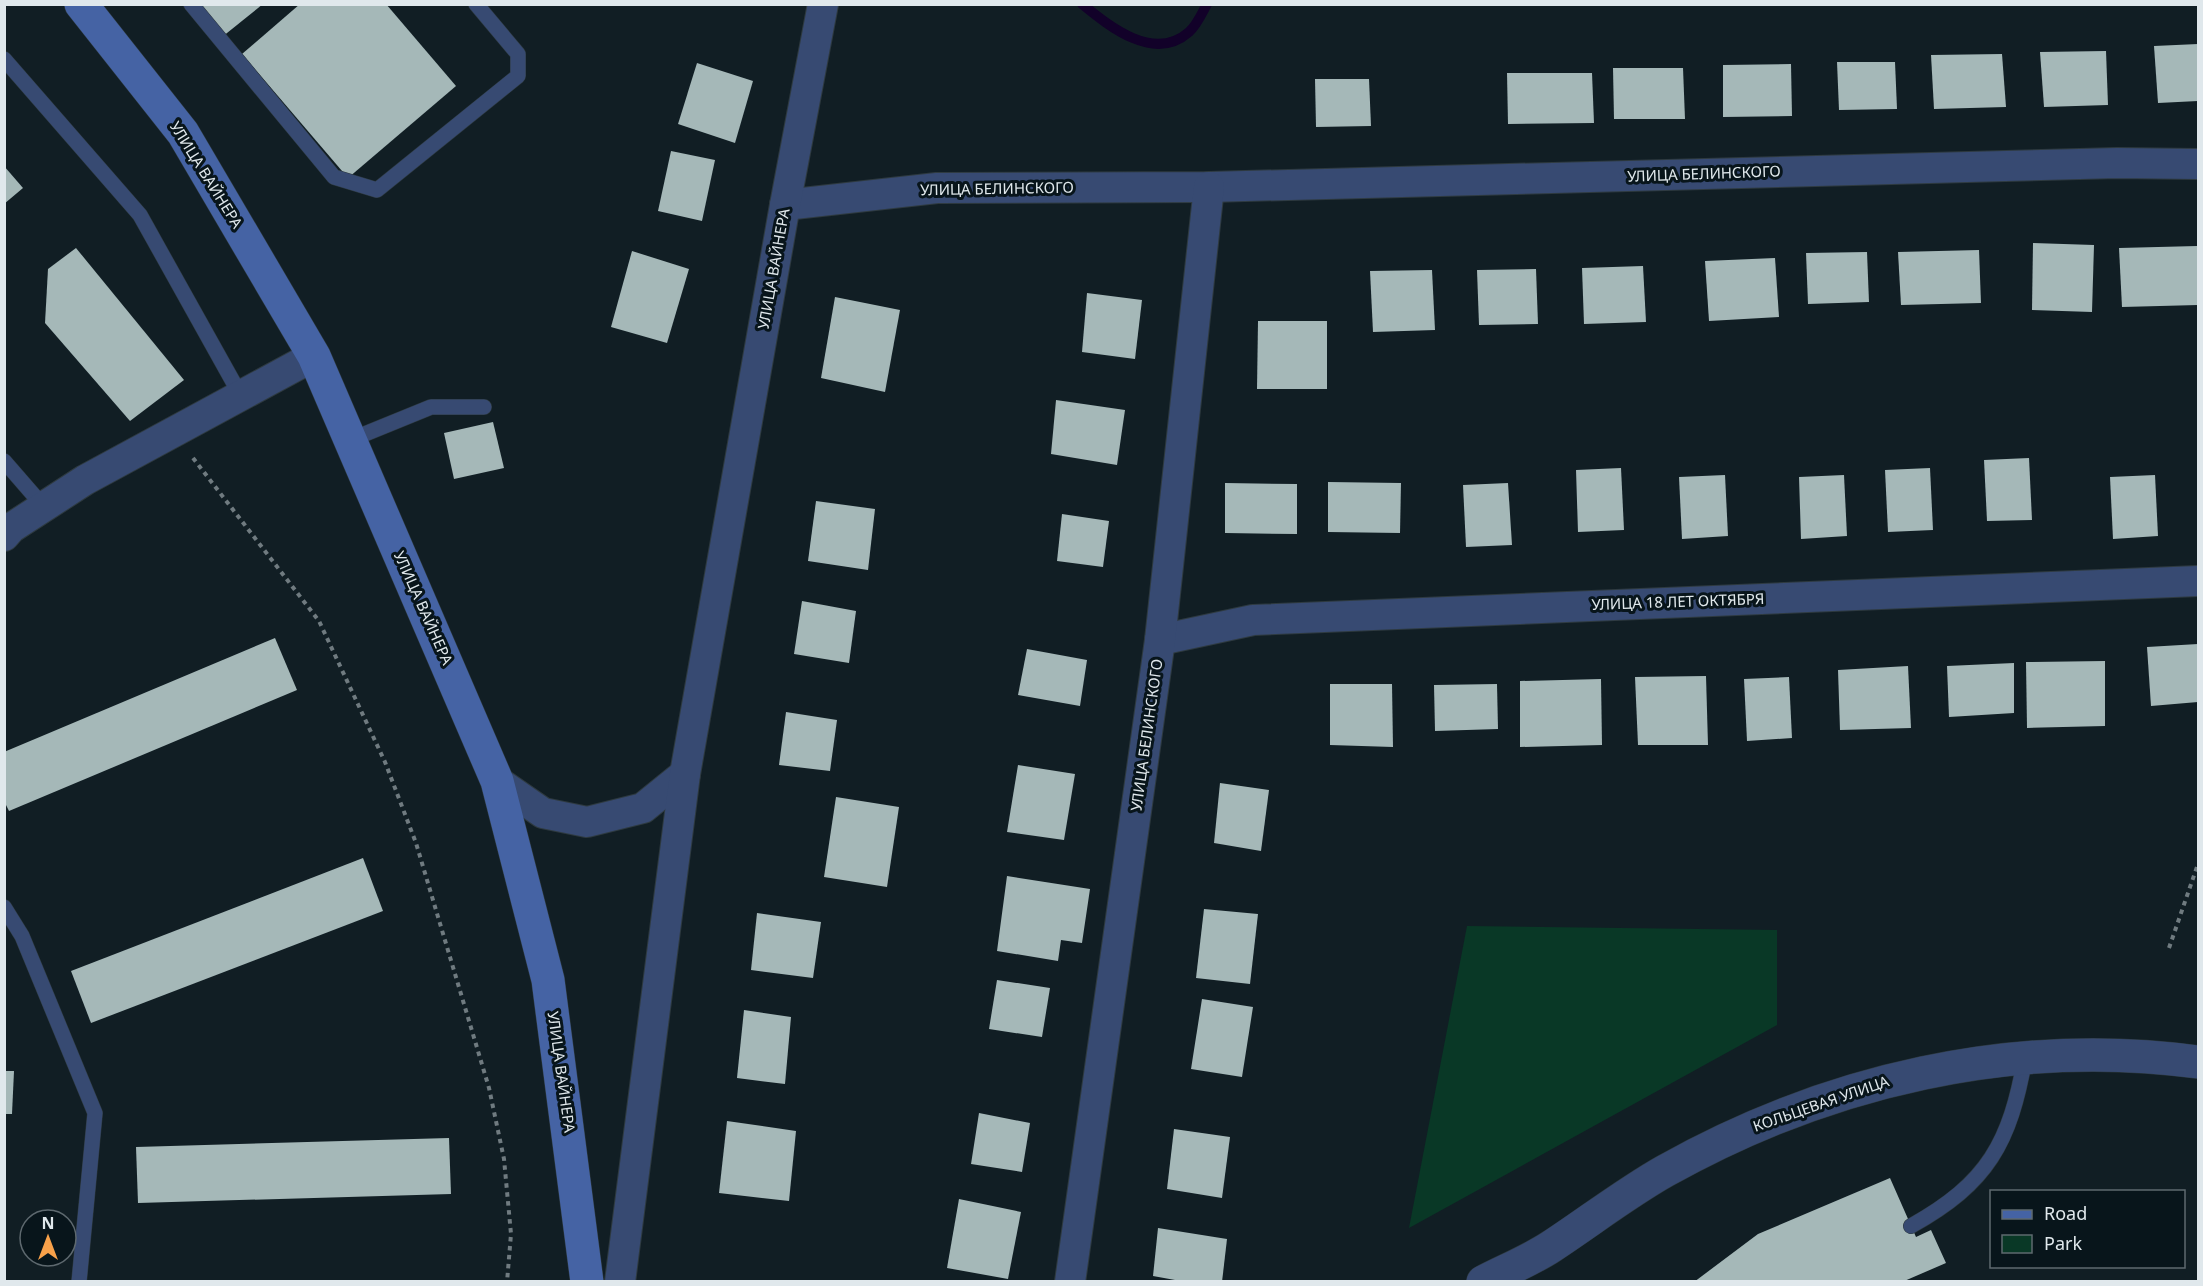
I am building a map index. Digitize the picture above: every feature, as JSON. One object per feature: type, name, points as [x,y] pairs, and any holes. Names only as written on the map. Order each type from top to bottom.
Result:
[{"type":"main road","name":"УЛИЦА ВАЙНЕРА","points":[[81,4],[183,133],[314,356],[497,781],[548,980],[587,1281]]},
{"type":"street","name":"УЛИЦА ВАЙНЕРА","points":[[620,1281],[685,774],[785,205],[823,4]]},
{"type":"street","name":"УЛИЦА БЕЛИНСКОГО","points":[[785,205],[937,188],[1209,187],[2117,163],[2199,164]]},
{"type":"street","name":"УЛИЦА БЕЛИНСКОГО","points":[[1070,1281],[1160,640],[1209,187]]},
{"type":"street","points":[[4,536],[11,528],[85,480],[314,356]]},
{"type":"street","name":"УЛИЦА 18 ЛЕТ ОКТЯБРЯ","points":[[1160,640],[1253,620],[2199,581]]},
{"type":"street","points":[[497,781],[543,813],[587,822],[643,808],[685,774]]},
{"type":"street","name":"КОЛЬЦЕВАЯ УЛИЦА","points":[[1484,1281],[1549,1248],[1664,1171],[1777,1117],[1912,1073],[1969,1063],[2025,1058],[2122,1057],[2199,1062]]},
{"type":"lane","points":[[191,4],[334,177],[377,190],[518,76],[518,54],[476,4]]},
{"type":"lane","points":[[4,59],[140,215],[241,396]]},
{"type":"lane","points":[[350,440],[431,407],[484,407]]},
{"type":"lane","points":[[4,460],[44,507]]},
{"type":"lane","points":[[4,907],[22,936],[95,1113],[80,1281]]},
{"type":"lane","points":[[1911,1226],[1956,1197],[1990,1164],[2005,1136],[2018,1098],[2025,1058]]},
{"type":"path","points":[[174,433],[319,621],[385,762],[408,822],[486,1078],[504,1159],[511,1234],[507,1281]]},
{"type":"path","points":[[2169,948],[2199,864]]},
{"type":"green space","points":[[1467,926],[1777,930],[1777,1025],[1409,1228]]},
{"type":"building","points":[[196,4],[263,4],[222,37]]},
{"type":"building","points":[[300,4],[386,4],[456,86],[348,178],[242,54]]},
{"type":"building","points":[[2198,44],[2198,101],[2158,103],[2154,46]]},
{"type":"building","points":[[2106,51],[2108,105],[2044,107],[2040,52]]},
{"type":"building","points":[[2002,54],[2006,107],[1934,109],[1931,55]]},
{"type":"building","points":[[1837,62],[1895,62],[1897,109],[1839,110]]},
{"type":"building","points":[[697,63],[753,81],[735,143],[678,124]]},
{"type":"building","points":[[1791,64],[1792,116],[1723,117],[1723,65]]},
{"type":"building","points":[[1613,68],[1683,68],[1685,119],[1614,119]]},
{"type":"building","points":[[1507,73],[1592,73],[1594,123],[1508,124]]},
{"type":"building","points":[[1315,79],[1369,79],[1371,126],[1316,127]]},
{"type":"building","points":[[671,151],[715,160],[702,221],[658,211]]},
{"type":"building","points":[[4,166],[23,188],[4,204]]},
{"type":"building","points":[[2033,243],[2094,245],[2092,312],[2032,310]]},
{"type":"building","points":[[2197,246],[2198,305],[2122,307],[2119,248]]},
{"type":"building","points":[[76,248],[184,380],[130,421],[45,323],[48,269]]},
{"type":"building","points":[[1979,250],[1981,303],[1901,305],[1898,252]]},
{"type":"building","points":[[632,251],[689,269],[667,343],[611,327]]},
{"type":"building","points":[[1867,252],[1869,302],[1808,304],[1806,253]]},
{"type":"building","points":[[1775,258],[1779,317],[1709,321],[1705,261]]},
{"type":"building","points":[[1643,266],[1646,322],[1584,324],[1582,268]]},
{"type":"building","points":[[1536,269],[1538,324],[1479,325],[1477,270]]},
{"type":"building","points":[[1432,270],[1435,330],[1373,332],[1370,271]]},
{"type":"building","points":[[1087,293],[1142,300],[1135,359],[1082,352]]},
{"type":"building","points":[[835,297],[900,310],[885,392],[821,378]]},
{"type":"building","points":[[1258,321],[1327,321],[1327,389],[1257,389]]},
{"type":"building","points":[[1056,400],[1125,410],[1117,465],[1051,454]]},
{"type":"building","points":[[493,422],[504,468],[454,479],[444,433]]},
{"type":"building","points":[[2029,458],[2032,520],[1987,521],[1984,460]]},
{"type":"building","points":[[1621,468],[1624,530],[1578,532],[1576,470]]},
{"type":"building","points":[[1930,468],[1933,530],[1888,532],[1885,470]]},
{"type":"building","points":[[1725,475],[1728,536],[1682,539],[1679,477]]},
{"type":"building","points":[[1844,475],[1847,536],[1801,539],[1799,477]]},
{"type":"building","points":[[2155,475],[2158,536],[2113,539],[2110,477]]},
{"type":"building","points":[[1328,482],[1401,483],[1400,533],[1328,532]]},
{"type":"building","points":[[1225,483],[1297,484],[1297,534],[1225,533]]},
{"type":"building","points":[[1508,483],[1512,545],[1466,547],[1463,485]]},
{"type":"building","points":[[816,501],[875,509],[868,570],[808,561]]},
{"type":"building","points":[[1062,514],[1109,521],[1103,567],[1057,561]]},
{"type":"building","points":[[802,601],[856,611],[849,663],[794,654]]},
{"type":"building","points":[[275,638],[297,690],[9,811],[4,801],[4,752]]},
{"type":"building","points":[[2198,644],[2198,702],[2151,706],[2147,647]]},
{"type":"building","points":[[1027,649],[1087,660],[1080,706],[1018,695]]},
{"type":"building","points":[[2105,661],[2105,726],[2027,728],[2026,662]]},
{"type":"building","points":[[2014,663],[2014,713],[1949,717],[1947,666]]},
{"type":"building","points":[[1908,666],[1911,728],[1840,730],[1838,670]]},
{"type":"building","points":[[1706,676],[1708,745],[1638,745],[1635,677]]},
{"type":"building","points":[[1789,677],[1792,738],[1747,741],[1744,679]]},
{"type":"building","points":[[1601,679],[1602,745],[1520,747],[1520,681]]},
{"type":"building","points":[[1330,684],[1392,684],[1393,747],[1330,745]]},
{"type":"building","points":[[1497,684],[1498,729],[1435,731],[1434,685]]},
{"type":"building","points":[[786,712],[837,720],[830,771],[779,765]]},
{"type":"building","points":[[1018,765],[1075,774],[1064,840],[1007,832]]},
{"type":"building","points":[[1220,783],[1269,790],[1261,851],[1214,843]]},
{"type":"building","points":[[836,797],[899,807],[887,887],[824,877]]},
{"type":"building","points":[[363,858],[383,911],[91,1023],[71,971]]},
{"type":"building","points":[[1007,876],[1090,889],[1082,943],[1061,940],[1058,961],[997,951]]},
{"type":"building","points":[[1204,909],[1258,914],[1250,984],[1196,978]]},
{"type":"building","points":[[757,913],[821,922],[813,978],[751,970]]},
{"type":"building","points":[[997,980],[1050,988],[1042,1037],[989,1029]]},
{"type":"building","points":[[1202,999],[1253,1007],[1242,1077],[1191,1069]]},
{"type":"building","points":[[744,1010],[791,1017],[785,1084],[737,1078]]},
{"type":"building","points":[[5,1071],[14,1071],[12,1114],[5,1114]]},
{"type":"building","points":[[979,1113],[1030,1123],[1022,1172],[971,1164]]},
{"type":"building","points":[[727,1121],[796,1131],[789,1201],[719,1193]]},
{"type":"building","points":[[1174,1129],[1230,1137],[1222,1198],[1167,1189]]},
{"type":"building","points":[[449,1138],[451,1194],[138,1203],[136,1147]]},
{"type":"building","points":[[1890,1178],[1916,1237],[1931,1230],[1946,1263],[1902,1282],[1694,1282],[1758,1234]]},
{"type":"building","points":[[959,1199],[1021,1212],[1008,1279],[947,1268]]},
{"type":"building","points":[[1158,1228],[1227,1239],[1222,1282],[1186,1282],[1153,1276]]},
{"type":"waterway","points":[[1082,4],[1118,31],[1147,43],[1161,44],[1175,41],[1189,32],[1207,4]]}]
